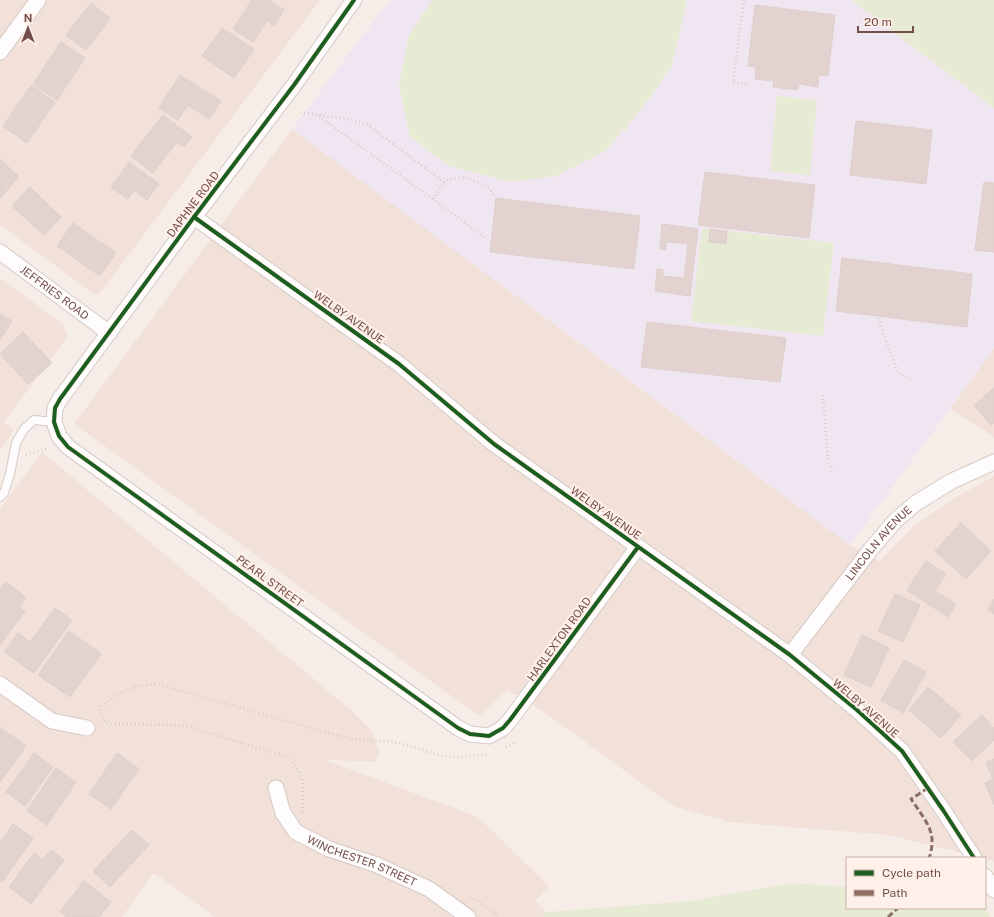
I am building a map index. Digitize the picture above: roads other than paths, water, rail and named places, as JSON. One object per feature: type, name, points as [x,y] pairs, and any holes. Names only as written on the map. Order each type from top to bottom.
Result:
[{"type":"street","points":[[0,52],[38,0]]},
{"type":"street","name":"DAPHNE ROAD","points":[[54,422],[55,408],[60,399],[194,217],[294,85],[354,0]]},
{"type":"street","name":"WELBY AVENUE","points":[[194,217],[399,364],[494,444],[790,655],[857,710],[902,751],[973,857]]},
{"type":"street","name":"JEFFRIES ROAD","points":[[0,252],[109,333]]},
{"type":"street","name":"PEARL STREET","points":[[54,422],[59,436],[68,447],[458,728],[470,734],[489,736]]},
{"type":"street","name":"LINCOLN AVENUE","points":[[790,655],[871,549],[895,521],[916,503],[952,481],[992,468]]},
{"type":"street","name":"HARLEXTON ROAD","points":[[489,736],[503,728],[510,720],[638,546]]},
{"type":"street","points":[[0,684],[52,721],[87,728]]},
{"type":"street","name":"WINCHESTER STREET","points":[[276,788],[282,813],[296,832],[329,849],[377,865],[429,888],[468,917]]},
{"type":"street","points":[[986,878],[994,890]]},
{"type":"lane","points":[[0,497],[4,493],[10,474],[16,443],[24,429],[34,420],[54,422]]}]
